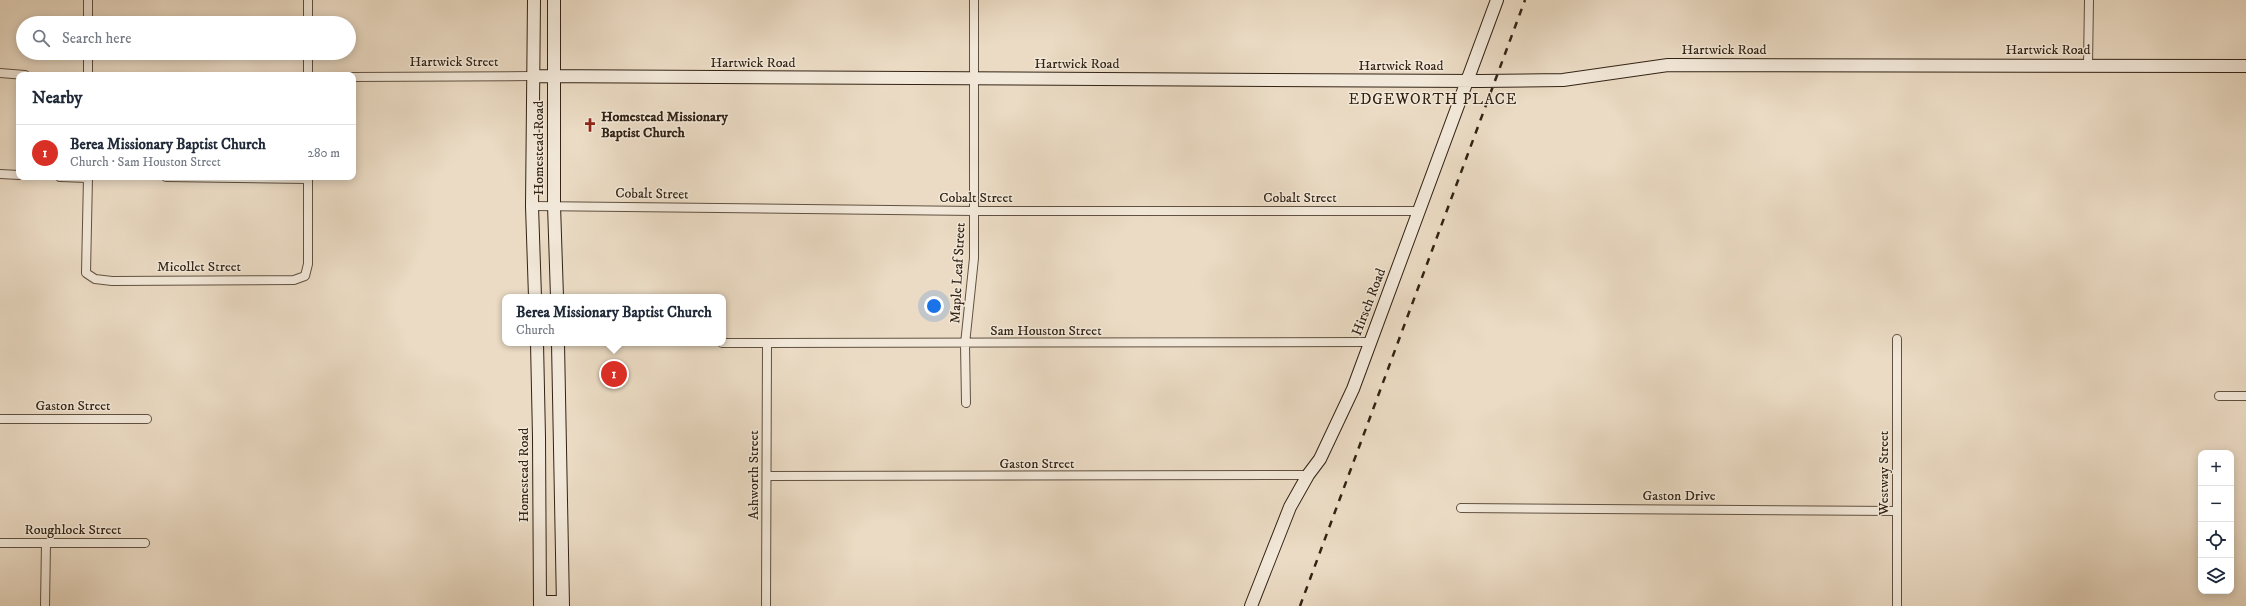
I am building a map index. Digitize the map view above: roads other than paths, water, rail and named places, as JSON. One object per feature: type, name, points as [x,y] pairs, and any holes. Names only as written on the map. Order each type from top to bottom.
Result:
[{"type":"main road","name":"Homestead Road","points":[[534,0],[532,206],[535,294]]},
{"type":"main road","name":"Homestead Road","points":[[554,0],[554,206],[557,294]]},
{"type":"main road","name":"Hirsch Road","points":[[1251,606],[1290,507],[1308,475],[1320,459],[1352,389],[1420,212],[1497,0]]},
{"type":"main road","name":"Hartwick Road","points":[[555,76],[1467,81],[1563,80],[1668,65],[2246,66]]},
{"type":"main road","name":"Hartwick Street","points":[[533,76],[555,76]]},
{"type":"main road","name":"Homestead Road","points":[[537,346],[540,604]]},
{"type":"main road","points":[[540,604],[563,604],[558,346]]},
{"type":"main road","points":[[539,466],[560,463]]},
{"type":"street","points":[[88,0],[88,16]]},
{"type":"street","points":[[308,0],[308,16]]},
{"type":"street","name":"Maple Leaf Street","points":[[966,403],[966,344],[974,258],[974,0]]},
{"type":"street","points":[[2088,65],[2089,0]]},
{"type":"street","points":[[88,60],[88,72]]},
{"type":"street","points":[[308,60],[308,72]]},
{"type":"street","points":[[0,73],[16,74]]},
{"type":"street","name":"Hartwick Street","points":[[356,77],[533,76]]},
{"type":"street","points":[[0,174],[16,175]]},
{"type":"street","name":"Micollet Street","points":[[88,180],[86,273],[95,279],[294,280],[305,276],[308,264],[308,180]]},
{"type":"street","name":"Cobalt Street","points":[[532,206],[974,211],[1420,212]]},
{"type":"street","name":"Westway Street","points":[[1897,339],[1897,606]]},
{"type":"street","name":"Sam Houston Street","points":[[726,343],[966,344],[1369,342]]},
{"type":"street","name":"Ashworth Street","points":[[766,606],[767,343]]},
{"type":"street","points":[[2219,396],[2246,396]]},
{"type":"street","name":"Gaston Street","points":[[0,419],[147,419]]},
{"type":"street","name":"Gaston Street","points":[[767,476],[1308,475]]},
{"type":"street","name":"Gaston Drive","points":[[1461,508],[1896,511]]},
{"type":"street","name":"Roughlock Street","points":[[0,543],[146,543]]},
{"type":"street","points":[[46,543],[46,606]]},
{"type":"railway","points":[[1300,606],[1525,0]]},
{"type":"place","name":"Homestead Missionary Baptist Church","points":[[590,125]]},
{"type":"place","name":"Berea Missionary Baptist Church","points":[[614,374]]},
{"type":"district","name":"EDGEWORTH PLACE","points":[[1433,99]]}]
